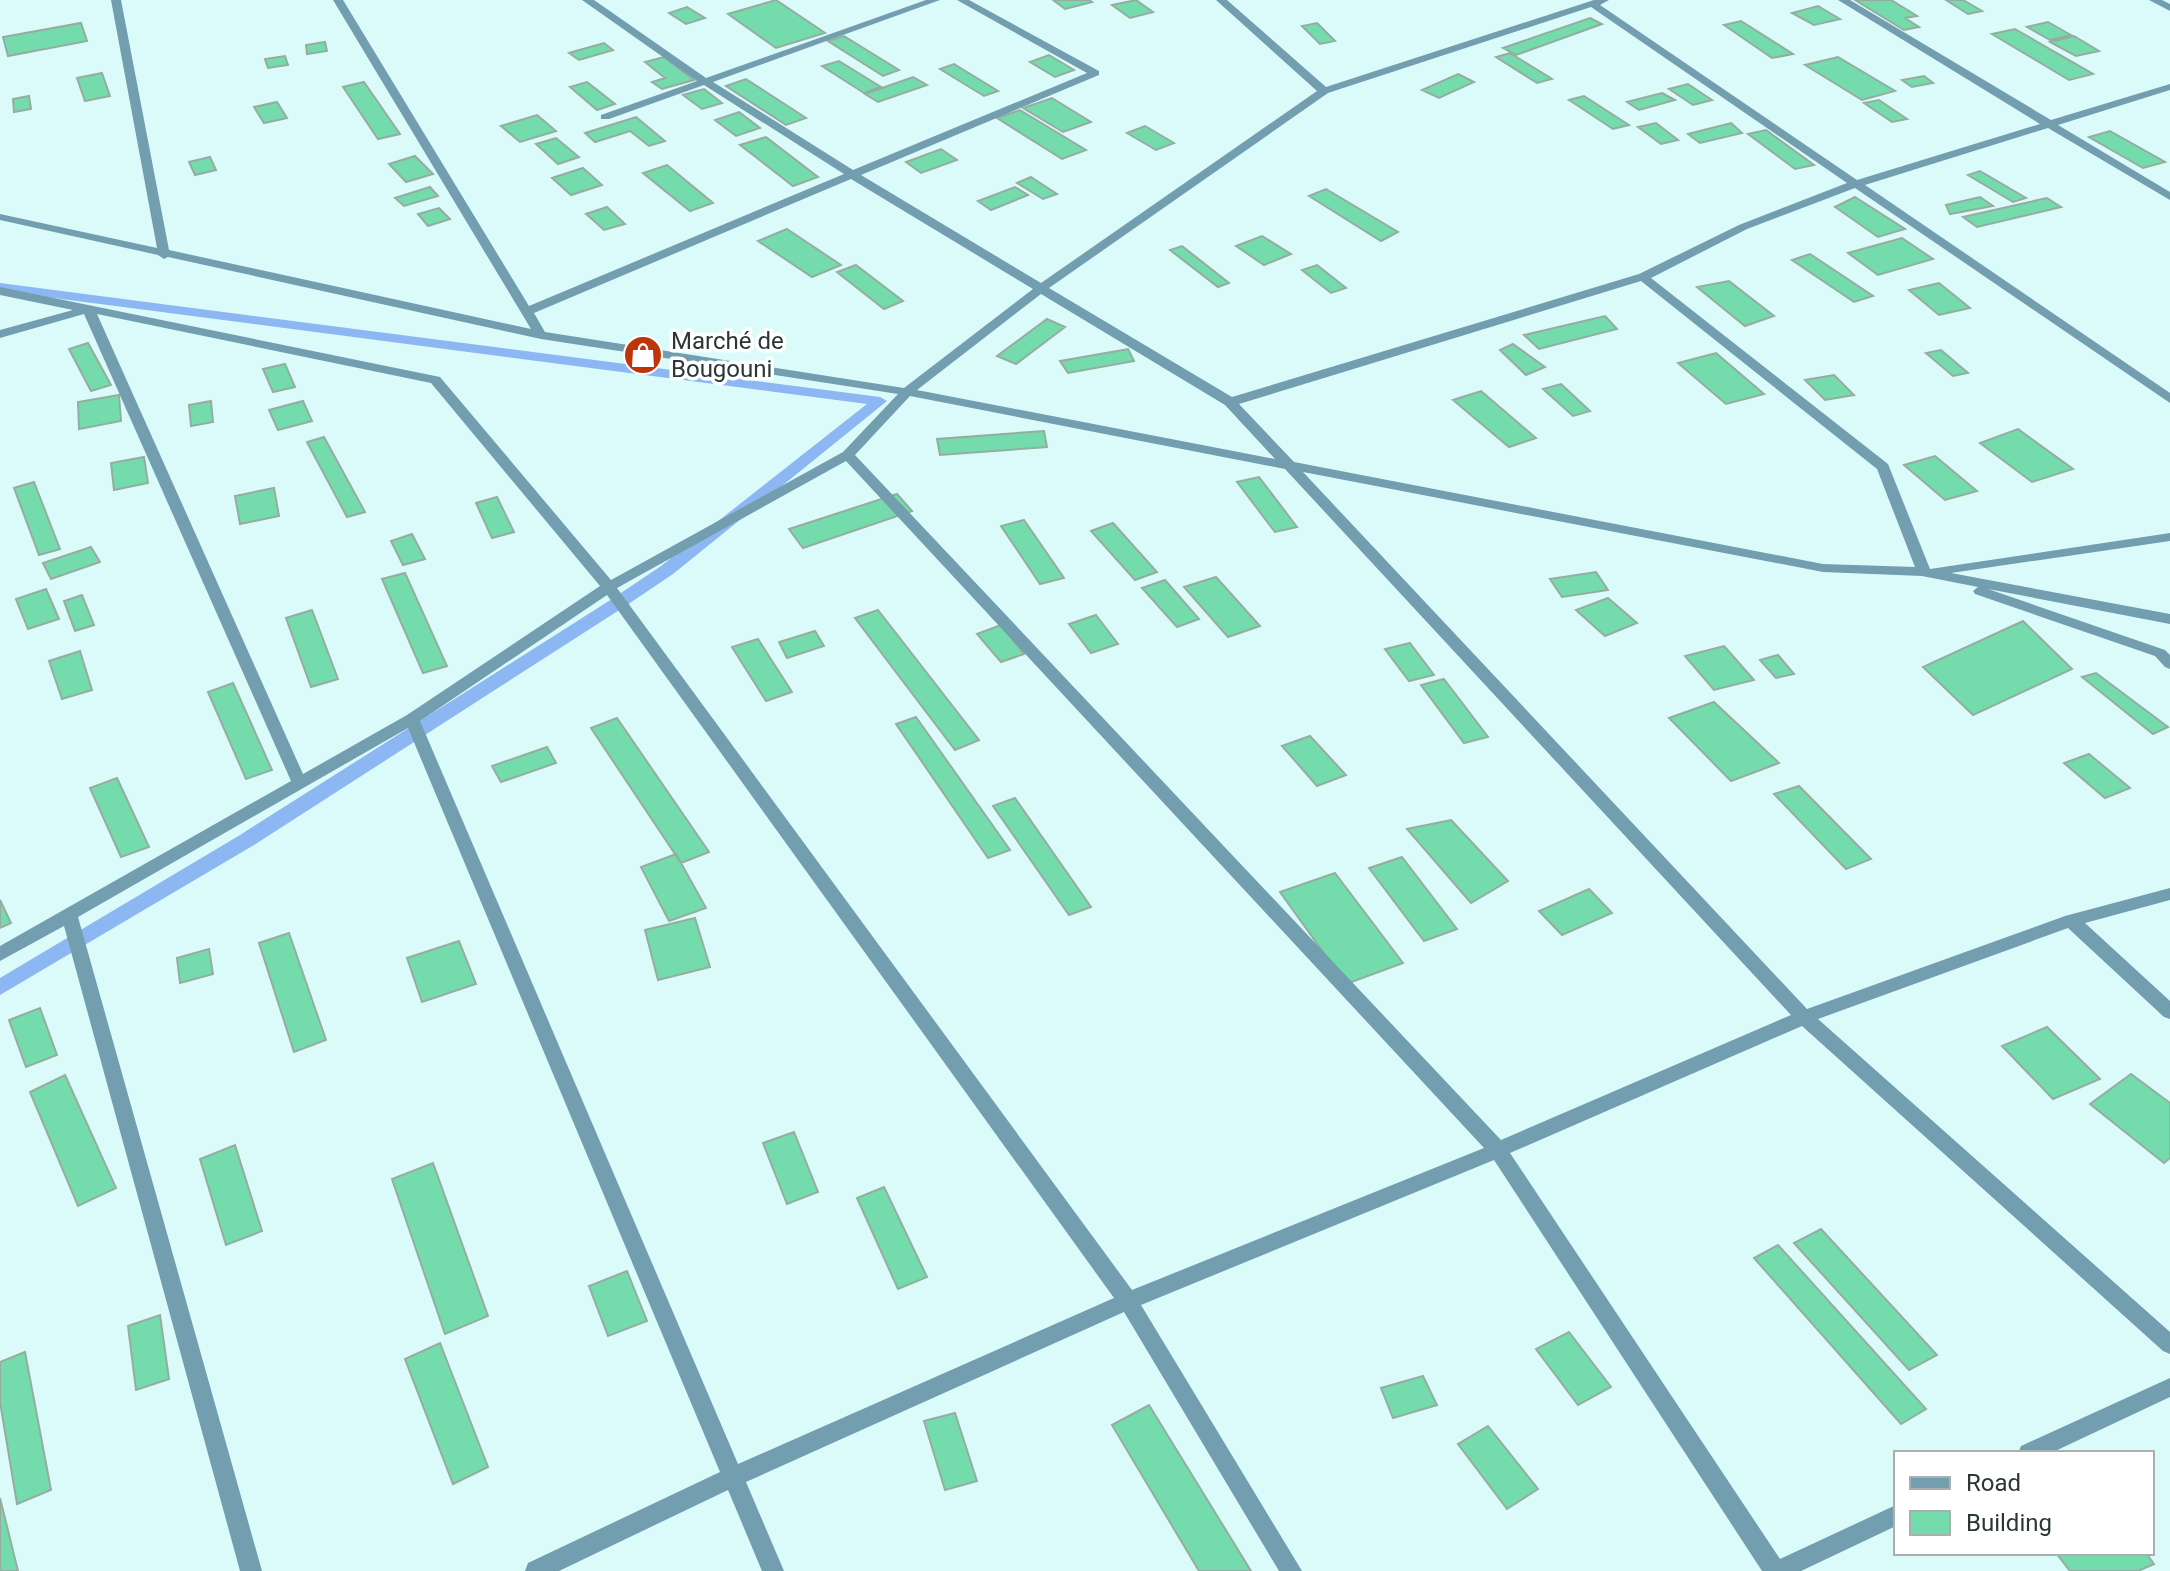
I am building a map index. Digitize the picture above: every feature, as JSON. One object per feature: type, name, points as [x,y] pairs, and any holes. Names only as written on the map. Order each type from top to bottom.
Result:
[{"type":"street","points":[[116,0],[164,255]]},
{"type":"street","points":[[338,0],[541,335]]},
{"type":"street","points":[[587,0],[703,80],[854,176],[1230,402],[1804,1017],[2170,1345]]},
{"type":"street","points":[[605,117],[935,0]]},
{"type":"street","points":[[527,311],[1095,73],[962,0]]},
{"type":"street","points":[[1221,0],[1324,91]]},
{"type":"street","points":[[1843,0],[2170,197]]},
{"type":"street","points":[[2154,0],[2170,8]]},
{"type":"street","points":[[0,954],[412,719],[609,587],[848,455],[907,392],[1040,289],[1324,91],[1599,2],[1856,184],[2170,399]]},
{"type":"street","points":[[1230,402],[1643,277],[1743,227],[1856,184],[2170,87]]},
{"type":"street","points":[[0,217],[541,335],[907,392],[1823,568],[1924,572],[2170,619]]},
{"type":"street","points":[[1643,277],[1883,467],[1924,572],[2160,653],[2170,664]]},
{"type":"street","points":[[0,291],[435,380],[609,587],[1128,1301],[1291,1571]]},
{"type":"street","points":[[0,334],[88,309]]},
{"type":"street","points":[[88,309],[300,784]]},
{"type":"street","points":[[848,455],[1498,1150],[1776,1571],[1894,1516]]},
{"type":"street","points":[[1924,572],[2170,537]]},
{"type":"street","points":[[412,719],[773,1571]]},
{"type":"street","points":[[536,1571],[733,1477],[1128,1301],[1498,1150],[1804,1017],[2071,920],[2170,894]]},
{"type":"street","points":[[69,914],[251,1571]]},
{"type":"street","points":[[2071,920],[2170,1012]]},
{"type":"street","points":[[2033,1451],[2170,1387]]},
{"type":"building","points":[[776,0],[825,33],[776,48],[728,14]]},
{"type":"building","points":[[1053,0],[1089,0],[1092,2],[1065,9]]},
{"type":"building","points":[[1136,0],[1153,12],[1130,18],[1112,5]]},
{"type":"building","points":[[1855,0],[1891,0],[1917,16],[1905,18],[1919,27],[1904,30]]},
{"type":"building","points":[[1946,0],[1963,0],[1982,11],[1968,14]]},
{"type":"building","points":[[1818,6],[1840,19],[1814,25],[1792,13]]},
{"type":"building","points":[[687,7],[705,18],[686,24],[669,13]]},
{"type":"building","points":[[1590,18],[1602,24],[1516,55],[1503,48]]},
{"type":"building","points":[[1741,21],[1793,54],[1772,58],[1724,25]]},
{"type":"building","points":[[2048,22],[2071,35],[2050,40],[2027,27]]},
{"type":"building","points":[[81,23],[87,41],[8,56],[3,37]]},
{"type":"building","points":[[1317,23],[1335,41],[1320,44],[1302,26]]},
{"type":"building","points":[[2015,29],[2093,74],[2069,80],[1992,34]]},
{"type":"building","points":[[844,36],[899,70],[883,76],[828,41]]},
{"type":"building","points":[[2074,36],[2099,51],[2076,56],[2050,42]]},
{"type":"building","points":[[325,42],[327,51],[307,54],[306,45]]},
{"type":"building","points":[[604,43],[613,50],[579,60],[569,53]]},
{"type":"building","points":[[1510,53],[1552,79],[1537,83],[1496,57]]},
{"type":"building","points":[[1049,55],[1074,70],[1055,77],[1030,62]]},
{"type":"building","points":[[285,56],[288,65],[268,68],[265,59]]},
{"type":"building","points":[[664,57],[694,80],[662,89],[652,82],[665,78],[645,62]]},
{"type":"building","points":[[1838,57],[1895,91],[1862,100],[1805,65]]},
{"type":"building","points":[[839,61],[881,87],[864,93],[822,66]]},
{"type":"building","points":[[954,64],[998,91],[984,96],[940,69]]},
{"type":"building","points":[[102,73],[110,96],[85,101],[77,78]]},
{"type":"building","points":[[1458,74],[1474,82],[1439,98],[1422,90]]},
{"type":"building","points":[[1924,76],[1933,83],[1912,87],[1902,80]]},
{"type":"building","points":[[913,77],[927,85],[878,102],[865,94]]},
{"type":"building","points":[[746,79],[806,118],[786,125],[726,86]]},
{"type":"building","points":[[364,82],[400,134],[378,139],[343,87]]},
{"type":"building","points":[[587,82],[615,104],[597,110],[570,87]]},
{"type":"building","points":[[1688,84],[1712,100],[1693,105],[1669,89]]},
{"type":"building","points":[[704,89],[722,103],[702,109],[683,95]]},
{"type":"building","points":[[1662,93],[1675,100],[1639,110],[1627,102]]},
{"type":"building","points":[[29,96],[31,109],[14,112],[13,99]]},
{"type":"building","points":[[1584,96],[1629,125],[1613,129],[1569,100]]},
{"type":"building","points":[[1052,98],[1091,122],[1063,132],[1023,108]]},
{"type":"building","points":[[1879,100],[1907,119],[1892,122],[1864,103]]},
{"type":"building","points":[[277,102],[287,118],[264,123],[254,107]]},
{"type":"building","points":[[1020,110],[1086,150],[1062,159],[997,118]]},
{"type":"building","points":[[739,112],[760,128],[736,136],[715,120]]},
{"type":"building","points":[[537,115],[556,131],[520,142],[501,126]]},
{"type":"building","points":[[636,117],[665,141],[649,146],[630,131],[595,142],[585,133]]},
{"type":"building","points":[[1656,123],[1678,140],[1661,144],[1638,127]]},
{"type":"building","points":[[1731,123],[1742,133],[1700,143],[1688,134]]},
{"type":"building","points":[[1145,126],[1174,143],[1156,150],[1127,133]]},
{"type":"building","points":[[1766,130],[1814,165],[1795,169],[1748,134]]},
{"type":"building","points":[[2110,131],[2165,162],[2143,168],[2089,137]]},
{"type":"building","points":[[766,137],[818,177],[793,186],[740,145]]},
{"type":"building","points":[[556,138],[579,157],[558,164],[536,144]]},
{"type":"building","points":[[941,149],[957,160],[921,173],[906,162]]},
{"type":"building","points":[[415,156],[433,174],[406,182],[389,164]]},
{"type":"building","points":[[210,157],[216,170],[195,175],[189,162]]},
{"type":"building","points":[[667,165],[713,203],[690,211],[643,173]]},
{"type":"building","points":[[583,168],[602,185],[571,195],[552,178]]},
{"type":"building","points":[[1980,171],[2026,198],[2013,202],[1968,175]]},
{"type":"building","points":[[1031,177],[1057,194],[1043,199],[1017,183]]},
{"type":"building","points":[[430,187],[438,196],[404,206],[395,198]]},
{"type":"building","points":[[1015,187],[1028,195],[991,210],[978,201]]},
{"type":"building","points":[[1326,189],[1398,232],[1381,241],[1309,196]]},
{"type":"building","points":[[1855,197],[1905,229],[1878,237],[1835,207]]},
{"type":"building","points":[[1980,197],[1993,206],[1950,214],[1946,205]]},
{"type":"building","points":[[2047,198],[2061,207],[1977,227],[1963,217]]},
{"type":"building","points":[[607,207],[625,224],[604,230],[586,214]]},
{"type":"building","points":[[439,208],[450,219],[428,226],[418,214]]},
{"type":"building","points":[[787,229],[841,265],[812,277],[758,241]]},
{"type":"building","points":[[1262,236],[1291,254],[1264,265],[1236,246]]},
{"type":"building","points":[[1902,238],[1933,259],[1878,275],[1848,253]]},
{"type":"building","points":[[1182,246],[1229,283],[1218,287],[1170,250]]},
{"type":"building","points":[[1810,254],[1873,296],[1854,302],[1792,260]]},
{"type":"building","points":[[856,265],[903,301],[884,309],[837,272]]},
{"type":"building","points":[[1317,265],[1346,288],[1331,293],[1302,270]]},
{"type":"building","points":[[1729,281],[1774,316],[1745,326],[1697,287]]},
{"type":"building","points":[[1939,283],[1970,308],[1939,315],[1909,290]]},
{"type":"building","points":[[1605,316],[1617,329],[1539,349],[1524,335]]},
{"type":"building","points":[[1047,319],[1065,327],[1016,364],[997,356]]},
{"type":"building","points":[[88,343],[111,385],[91,391],[69,349]]},
{"type":"building","points":[[1513,344],[1545,367],[1526,375],[1500,350]]},
{"type":"building","points":[[1128,349],[1134,361],[1068,373],[1060,361]]},
{"type":"building","points":[[1941,350],[1968,373],[1953,376],[1926,353]]},
{"type":"building","points":[[1716,353],[1764,394],[1726,404],[1678,363]]},
{"type":"building","points":[[285,364],[295,387],[273,392],[263,369]]},
{"type":"building","points":[[1834,375],[1854,395],[1825,400],[1805,380]]},
{"type":"building","points":[[1561,384],[1590,411],[1573,416],[1543,389]]},
{"type":"building","points":[[1481,391],[1536,438],[1509,447],[1453,400]]},
{"type":"building","points":[[119,395],[121,421],[79,429],[78,402]]},
{"type":"building","points":[[211,401],[213,422],[191,426],[189,405]]},
{"type":"building","points":[[303,401],[312,421],[278,430],[269,410]]},
{"type":"building","points":[[2018,429],[2073,469],[2032,482],[1980,443]]},
{"type":"building","points":[[1044,431],[1047,447],[940,455],[937,439]]},
{"type":"building","points":[[324,437],[365,512],[347,517],[307,442]]},
{"type":"building","points":[[1935,456],[1977,491],[1945,500],[1904,465]]},
{"type":"building","points":[[144,457],[148,483],[114,490],[111,463]]},
{"type":"building","points":[[1259,477],[1297,527],[1275,532],[1237,482]]},
{"type":"building","points":[[34,482],[60,549],[39,555],[14,488]]},
{"type":"building","points":[[274,488],[279,516],[240,524],[235,496]]},
{"type":"building","points":[[897,494],[912,511],[803,548],[789,529]]},
{"type":"building","points":[[497,497],[514,532],[492,538],[476,503]]},
{"type":"building","points":[[1024,520],[1064,578],[1040,584],[1001,526]]},
{"type":"building","points":[[1113,523],[1157,572],[1135,580],[1091,531]]},
{"type":"building","points":[[412,534],[425,559],[403,565],[391,541]]},
{"type":"building","points":[[91,547],[100,562],[51,579],[43,563]]},
{"type":"building","points":[[1596,572],[1608,590],[1562,597],[1550,579]]},
{"type":"building","points":[[405,573],[447,666],[423,673],[382,579]]},
{"type":"building","points":[[1216,577],[1260,626],[1228,637],[1184,587]]},
{"type":"building","points":[[1165,580],[1199,619],[1177,627],[1142,588]]},
{"type":"building","points":[[46,589],[59,619],[28,629],[16,599]]},
{"type":"building","points":[[82,595],[94,625],[75,631],[64,601]]},
{"type":"building","points":[[1608,598],[1637,623],[1605,636],[1576,610]]},
{"type":"building","points":[[312,610],[338,679],[311,687],[286,618]]},
{"type":"building","points":[[878,610],[979,740],[955,750],[855,618]]},
{"type":"building","points":[[1096,615],[1118,644],[1091,653],[1069,624]]},
{"type":"building","points":[[2023,621],[2072,669],[1973,715],[1923,667]]},
{"type":"building","points":[[1001,625],[1024,654],[1001,662],[977,634]]},
{"type":"building","points":[[815,631],[824,646],[787,658],[779,642]]},
{"type":"building","points":[[758,639],[792,692],[766,701],[732,647]]},
{"type":"building","points":[[1410,643],[1434,675],[1409,681],[1385,649]]},
{"type":"building","points":[[1724,646],[1754,680],[1714,690],[1685,656]]},
{"type":"building","points":[[80,651],[92,690],[62,699],[49,661]]},
{"type":"building","points":[[1778,655],[1794,674],[1776,678],[1760,660]]},
{"type":"building","points":[[2096,673],[2168,727],[2153,734],[2082,677]]},
{"type":"building","points":[[1444,679],[1488,737],[1464,743],[1421,685]]},
{"type":"building","points":[[233,683],[272,770],[246,779],[208,692]]},
{"type":"building","points":[[1714,702],[1779,763],[1731,781],[1669,718]]},
{"type":"building","points":[[916,717],[1010,850],[988,858],[896,724]]},
{"type":"building","points":[[617,718],[709,852],[681,863],[591,728]]},
{"type":"building","points":[[1310,736],[1346,775],[1317,786],[1282,746]]},
{"type":"building","points":[[547,747],[556,763],[501,782],[492,766]]},
{"type":"building","points":[[2089,754],[2130,788],[2105,798],[2064,763]]},
{"type":"building","points":[[117,778],[149,847],[121,857],[90,788]]},
{"type":"building","points":[[1799,786],[1871,859],[1846,869],[1774,794]]},
{"type":"building","points":[[1015,798],[1091,907],[1069,915],[993,806]]},
{"type":"building","points":[[1451,820],[1508,881],[1471,903],[1407,829]]},
{"type":"building","points":[[676,854],[706,908],[669,921],[641,867]]},
{"type":"building","points":[[1402,857],[1457,929],[1424,941],[1369,868]]},
{"type":"building","points":[[1335,873],[1403,963],[1346,984],[1280,892]]},
{"type":"building","points":[[1589,889],[1612,913],[1562,935],[1539,911]]},
{"type":"building","points":[[0,900],[11,923],[0,928]]},
{"type":"building","points":[[695,918],[710,967],[658,980],[645,930]]},
{"type":"building","points":[[289,933],[326,1040],[294,1052],[259,943]]},
{"type":"building","points":[[459,941],[476,984],[422,1002],[407,958]]},
{"type":"building","points":[[209,949],[213,974],[180,983],[177,958]]},
{"type":"building","points":[[40,1008],[57,1055],[26,1067],[9,1020]]},
{"type":"building","points":[[2047,1027],[2100,1079],[2053,1099],[2002,1046]]},
{"type":"building","points":[[2131,1074],[2170,1103],[2170,1158],[2164,1163],[2090,1104]]},
{"type":"building","points":[[65,1075],[116,1188],[78,1206],[30,1092]]},
{"type":"building","points":[[794,1132],[818,1192],[787,1204],[763,1143]]},
{"type":"building","points":[[235,1145],[262,1231],[226,1245],[200,1159]]},
{"type":"building","points":[[433,1163],[488,1316],[445,1334],[392,1179]]},
{"type":"building","points":[[884,1187],[927,1277],[898,1289],[857,1198]]},
{"type":"building","points":[[1821,1229],[1937,1355],[1909,1370],[1794,1243]]},
{"type":"building","points":[[1778,1245],[1926,1409],[1901,1424],[1754,1258]]},
{"type":"building","points":[[627,1271],[647,1321],[608,1336],[589,1286]]},
{"type":"building","points":[[160,1315],[169,1379],[136,1390],[128,1326]]},
{"type":"building","points":[[1569,1332],[1611,1387],[1578,1405],[1536,1349]]},
{"type":"building","points":[[440,1343],[488,1467],[453,1484],[405,1359]]},
{"type":"building","points":[[25,1352],[51,1490],[17,1504],[0,1402],[0,1362]]},
{"type":"building","points":[[1423,1376],[1437,1405],[1393,1418],[1381,1388]]},
{"type":"building","points":[[1149,1405],[1251,1571],[1199,1571],[1112,1425]]},
{"type":"building","points":[[955,1413],[977,1481],[945,1490],[924,1421]]},
{"type":"building","points":[[1488,1426],[1538,1489],[1507,1509],[1458,1444]]},
{"type":"building","points":[[0,1498],[18,1571],[0,1571]]},
{"type":"building","points":[[2058,1555],[2147,1555],[2154,1564],[2138,1571],[2070,1571]]},
{"type":"waterway","points":[[0,287],[880,401],[667,570],[618,603],[247,840],[0,987]]},
{"type":"place","name":"Marché de Bougouni","points":[[643,355]]}]
